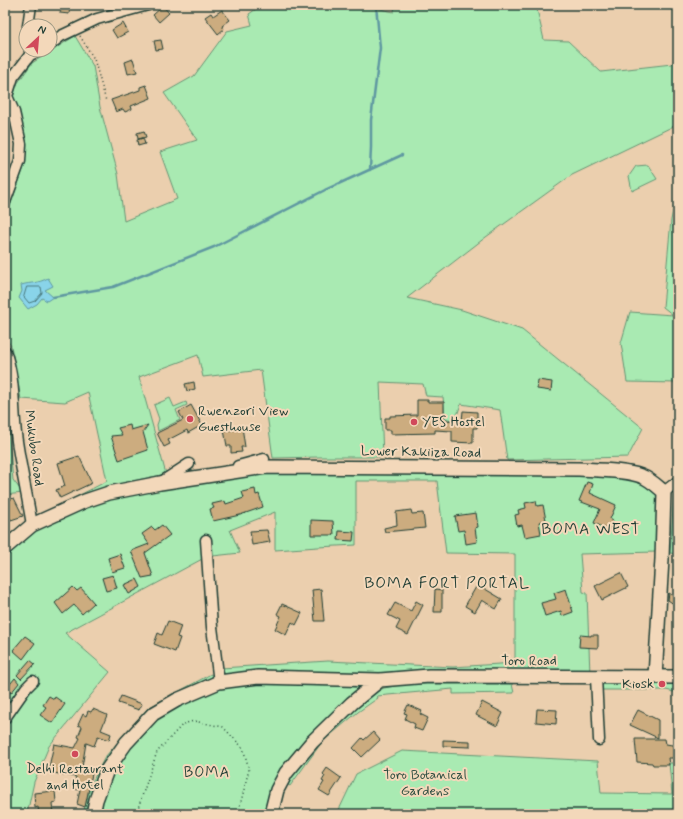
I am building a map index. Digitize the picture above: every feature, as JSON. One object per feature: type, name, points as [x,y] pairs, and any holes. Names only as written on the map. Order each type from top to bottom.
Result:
[{"type":"main road","name":"Lower Kakiiza Road","points":[[5,548],[32,525],[85,501],[110,493],[160,483],[266,467],[579,469],[627,473],[640,476],[653,483],[664,492]]},
{"type":"main road","points":[[655,677],[662,559],[664,492]]},
{"type":"main road","name":"Toro Road","points":[[93,814],[96,800],[107,770],[126,743],[153,714],[177,700],[219,682],[258,677],[380,680],[428,676],[678,677]]},
{"type":"main road","points":[[271,814],[277,790],[286,773],[312,742],[380,680]]},
{"type":"street","points":[[30,18],[32,5]]},
{"type":"street","points":[[58,38],[97,19],[148,5]]},
{"type":"street","points":[[5,202],[20,161],[21,144],[14,112],[8,96],[13,76],[26,58]]},
{"type":"street","name":"Mukubo Road","points":[[5,351],[13,390],[16,432],[32,525]]},
{"type":"street","points":[[220,474],[264,458]]},
{"type":"street","points":[[160,483],[189,464]]},
{"type":"street","points":[[664,492],[678,481]]},
{"type":"street","points":[[206,540],[212,627],[219,682]]},
{"type":"street","points":[[596,677],[599,740]]},
{"type":"street","points":[[5,718],[33,680]]},
{"type":"path","points":[[79,27],[78,33],[94,59],[106,101]]},
{"type":"path","points":[[136,814],[157,752],[183,724],[194,721],[223,727],[243,748],[249,769],[238,814]]},
{"type":"green space","points":[[262,5],[361,5],[394,12],[395,5],[536,5],[544,40],[568,41],[601,72],[672,64],[678,56],[678,124],[572,175],[486,237],[407,298],[462,310],[522,330],[643,428],[628,457],[507,460],[500,410],[461,404],[455,421],[445,418],[443,397],[426,396],[423,384],[380,382],[383,457],[273,458],[261,370],[203,377],[198,355],[139,377],[166,474],[106,488],[43,514],[107,481],[88,392],[65,402],[21,399],[11,346],[5,336],[5,220],[23,170],[25,138],[13,98],[17,84],[32,63],[40,58],[58,58],[58,47],[75,36],[93,66],[100,107],[118,174],[124,221],[177,199],[160,152],[197,140],[164,93],[194,76],[227,31],[252,25],[249,14]]},
{"type":"green space","points":[[648,165],[657,179],[632,191],[629,176],[636,166]]},
{"type":"green space","points":[[678,187],[678,383],[627,382],[621,343],[630,312],[673,315],[663,307],[671,220]]},
{"type":"green space","points":[[170,398],[174,407],[186,402],[187,405],[176,410],[180,420],[158,431],[157,425],[159,419],[154,405]]},
{"type":"green space","points":[[5,401],[13,480],[23,493],[5,495]]},
{"type":"green space","points":[[276,470],[577,471],[637,479],[648,484],[657,495],[659,507],[656,552],[580,554],[583,592],[587,593],[590,675],[222,681],[221,668],[328,661],[453,667],[515,663],[515,554],[446,553],[437,481],[356,481],[356,545],[275,550],[275,512],[230,530],[240,553],[204,558],[65,633],[110,672],[49,746],[34,782],[27,814],[5,814],[5,558],[34,530],[90,503],[152,487]]},
{"type":"green space","points":[[678,491],[678,554],[670,553],[674,495]]},
{"type":"green space","points":[[211,674],[214,681],[179,696],[125,741],[90,814],[83,814],[91,784],[105,757],[148,708]]},
{"type":"green space","name":"BOMA","points":[[254,678],[328,681],[354,687],[373,686],[286,773],[271,814],[95,814],[110,769],[155,717],[177,703]]},
{"type":"green space","points":[[602,681],[678,681],[678,693],[666,690],[602,690]]},
{"type":"green space","points":[[406,684],[512,684],[514,693],[453,694],[453,689],[377,696],[378,698],[358,712],[322,742],[290,786],[283,782],[315,742],[375,692],[384,688]]},
{"type":"green space","name":"Toro Botanical Gardens","points":[[402,751],[598,761],[601,793],[672,794],[669,763],[678,763],[678,814],[337,814],[356,774]]},
{"type":"water","points":[[48,278],[53,286],[45,290],[53,297],[47,301],[42,298],[37,304],[28,309],[19,298],[22,291],[21,285],[38,282]]},
{"type":"building","points":[[61,6],[70,7],[69,14],[60,13]]},
{"type":"building","points":[[163,6],[169,13],[159,22],[153,15]]},
{"type":"building","points":[[222,10],[230,20],[222,26],[224,29],[218,34],[205,17],[211,13],[213,16]]},
{"type":"building","points":[[123,23],[128,32],[117,38],[112,30]]},
{"type":"building","points":[[161,40],[163,49],[156,50],[154,41]]},
{"type":"building","points":[[133,59],[137,72],[128,74],[125,62]]},
{"type":"building","points":[[146,85],[151,98],[131,106],[132,109],[125,112],[123,109],[116,112],[111,100],[140,90],[140,87]]},
{"type":"building","points":[[144,131],[146,137],[138,139],[137,133]]},
{"type":"building","points":[[143,138],[145,144],[138,146],[137,140]]},
{"type":"building","points":[[538,380],[552,382],[551,391],[537,389]]},
{"type":"building","points":[[194,382],[195,389],[187,391],[185,384]]},
{"type":"building","points":[[417,400],[444,402],[444,420],[462,421],[463,411],[477,412],[477,428],[473,428],[473,443],[452,442],[452,431],[435,430],[435,433],[391,434],[391,430],[385,430],[385,418],[390,418],[390,416],[417,415]]},
{"type":"building","points":[[191,405],[202,425],[188,433],[187,430],[168,440],[170,444],[164,447],[157,433],[183,420],[179,412]]},
{"type":"building","points":[[130,425],[131,430],[148,425],[143,432],[148,450],[119,460],[111,436],[122,435],[118,428]]},
{"type":"building","points":[[233,427],[242,427],[245,447],[241,447],[242,452],[231,453],[231,446],[227,446],[224,430],[234,430]]},
{"type":"building","points":[[79,456],[92,483],[60,498],[56,490],[65,486],[58,463]]},
{"type":"building","points":[[587,482],[593,484],[590,493],[616,505],[610,519],[613,521],[609,530],[594,523],[600,509],[579,501]]},
{"type":"building","points":[[255,489],[256,495],[259,494],[263,507],[240,515],[213,521],[210,509],[214,508],[212,504],[225,501],[226,504],[244,498],[242,492]]},
{"type":"building","points":[[14,498],[23,516],[11,520],[5,510],[5,501]]},
{"type":"building","points":[[536,501],[537,506],[543,505],[546,520],[539,522],[541,534],[525,537],[522,525],[517,526],[515,515],[519,514],[518,510],[526,508],[525,503]]},
{"type":"building","points":[[411,510],[412,514],[423,513],[425,528],[385,532],[384,528],[397,525],[396,512]]},
{"type":"building","points":[[476,513],[478,527],[475,528],[477,542],[466,544],[464,530],[458,531],[455,516]]},
{"type":"building","points":[[311,520],[333,521],[334,535],[311,535]]},
{"type":"building","points":[[162,525],[170,535],[145,553],[153,576],[142,578],[131,551],[149,544],[142,534],[152,527],[155,530]]},
{"type":"building","points":[[267,530],[270,542],[252,545],[250,531]]},
{"type":"building","points":[[339,531],[354,532],[353,541],[338,540]]},
{"type":"building","points":[[120,554],[125,568],[112,572],[108,558]]},
{"type":"building","points":[[621,573],[628,587],[602,600],[595,586]]},
{"type":"building","points":[[113,575],[117,588],[106,591],[102,578]]},
{"type":"building","points":[[137,579],[141,587],[129,594],[124,585]]},
{"type":"building","points":[[480,586],[502,599],[496,609],[482,600],[475,612],[465,606],[476,587]]},
{"type":"building","points":[[73,587],[77,591],[81,588],[94,603],[82,614],[74,605],[63,614],[55,603]]},
{"type":"building","points":[[321,589],[324,621],[315,621],[312,590]]},
{"type":"building","points":[[435,589],[442,590],[442,612],[434,612]]},
{"type":"building","points":[[566,589],[573,612],[562,616],[561,611],[545,616],[541,603],[556,599],[554,593]]},
{"type":"building","points":[[669,593],[678,599],[678,607],[668,600]]},
{"type":"building","points":[[416,601],[423,605],[408,635],[396,629],[400,621],[388,615],[395,603],[411,611]]},
{"type":"building","points":[[282,604],[302,613],[296,625],[292,622],[286,635],[275,629],[281,616],[277,614]]},
{"type":"building","points":[[168,621],[181,626],[177,637],[180,638],[175,652],[154,644],[158,633],[162,635]]},
{"type":"building","points":[[580,635],[598,635],[598,648],[579,647]]},
{"type":"building","points":[[25,636],[35,643],[23,659],[13,650]]},
{"type":"building","points":[[30,660],[35,664],[21,679],[17,675]]},
{"type":"building","points":[[15,678],[19,683],[11,693],[6,689]]},
{"type":"building","points":[[49,696],[54,699],[55,697],[65,704],[52,723],[40,715],[46,707],[43,705]]},
{"type":"building","points":[[121,696],[142,704],[139,710],[118,703]]},
{"type":"building","points":[[482,702],[503,713],[497,726],[476,715]]},
{"type":"building","points":[[408,705],[422,711],[420,714],[428,718],[422,731],[414,728],[415,724],[405,719],[407,714],[404,713]]},
{"type":"building","points":[[93,709],[107,715],[101,730],[111,734],[109,740],[98,736],[94,746],[86,743],[82,767],[93,769],[85,807],[77,804],[80,790],[74,789],[76,777],[48,772],[54,744],[75,748],[80,738],[78,737],[82,727],[78,725],[83,714],[86,716],[88,711],[91,712]]},
{"type":"building","points":[[537,709],[557,710],[556,724],[536,722]]},
{"type":"building","points":[[638,710],[658,720],[658,738],[630,725]]},
{"type":"building","points":[[373,732],[380,740],[362,757],[353,748],[362,738],[364,740]]},
{"type":"building","points":[[635,739],[665,739],[666,744],[678,746],[678,758],[668,758],[669,765],[653,765],[652,763],[637,762]]},
{"type":"building","points":[[443,740],[470,741],[470,747],[443,746]]},
{"type":"building","points":[[327,768],[341,778],[329,796],[319,790],[324,782],[322,781],[325,776],[323,774]]},
{"type":"building","points":[[55,791],[56,802],[52,803],[53,814],[39,814],[38,807],[35,808],[34,793]]},
{"type":"waterway","points":[[370,170],[371,120],[380,48],[376,5]]},
{"type":"waterway","points":[[53,297],[113,287],[214,247],[325,190],[402,155]]},
{"type":"place","name":"Rwenzori View Guesthouse","points":[[190,419]]},
{"type":"place","name":"YES Hostel","points":[[414,422]]},
{"type":"place","name":"Kiosk","points":[[662,684]]},
{"type":"place","name":"Delhi Restaurant and Hotel","points":[[75,754]]},
{"type":"district","name":"BOMA WEST","points":[[591,529]]},
{"type":"district","name":"BOMA FORT PORTAL","points":[[447,583]]},
{"type":"district","name":"BOMA","points":[[207,773]]}]
